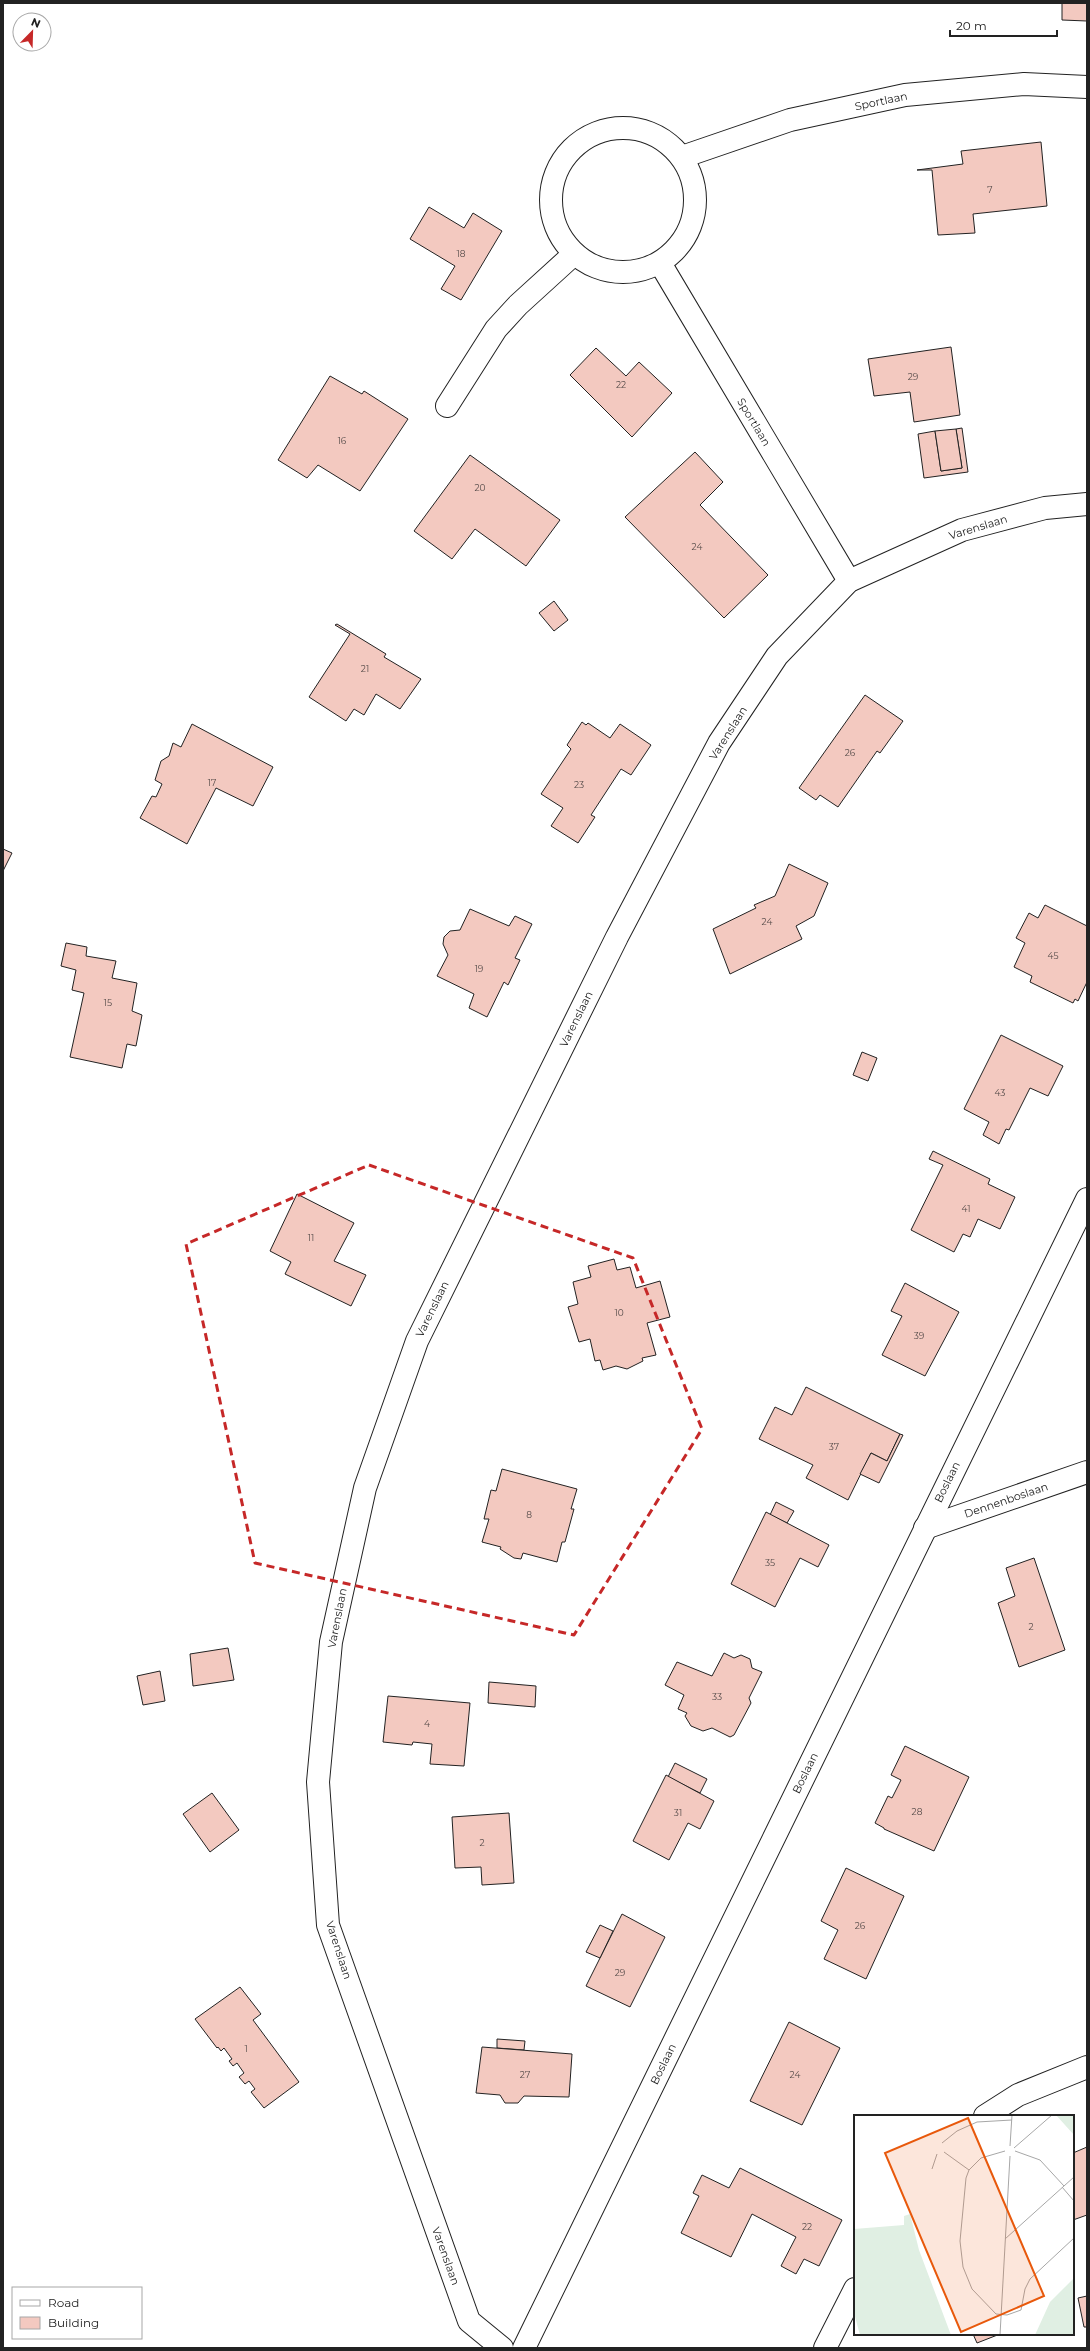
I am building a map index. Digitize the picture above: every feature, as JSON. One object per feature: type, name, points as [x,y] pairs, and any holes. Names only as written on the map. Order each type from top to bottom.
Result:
[{"type":"street","name":"Sportlaan","points":[[682,157],[790,120],[905,95],[1024,84],[1087,87]]},
{"type":"street","points":[[633,127],[670,144],[682,157],[693,179],[696,205],[690,229],[679,246],[660,263],[635,272],[610,272],[586,263],[568,249],[555,227],[550,202],[553,177],[565,154],[584,138],[608,128],[633,127]]},
{"type":"street","points":[[447,406],[496,328],[518,305],[574,254]]},
{"type":"street","name":"Sportlaan","points":[[660,263],[849,581]]},
{"type":"street","name":"Varenslaan","points":[[502,2348],[469,2321],[328,1925],[318,1782],[331,1642],[365,1488],[417,1341],[613,944],[719,743],[777,656],[849,581],[962,530],[1045,508],[1087,504]]},
{"type":"street","name":"Boslaan","points":[[524,2348],[1087,1199]]},
{"type":"street","name":"Dennenboslaan","points":[[925,1528],[1087,1472]]},
{"type":"street","points":[[987,2115],[1018,2095],[1087,2067]]},
{"type":"street","points":[[824,2348],[854,2291]]},
{"type":"highlighted area","points":[[369,1165],[633,1258],[702,1429],[574,1635],[255,1563],[186,1244]]},
{"type":"building","points":[[1062,3],[1087,3],[1087,21],[1062,20]]},
{"type":"building","points":[[1041,142],[1047,206],[973,214],[975,233],[938,235],[932,170],[917,170],[963,164],[961,151]]},
{"type":"building","points":[[429,207],[464,228],[473,213],[502,231],[461,300],[441,289],[455,266],[410,239]]},
{"type":"building","points":[[951,347],[960,415],[914,422],[910,392],[874,396],[868,359]]},
{"type":"building","points":[[596,348],[626,376],[639,362],[672,393],[632,437],[570,375]]},
{"type":"building","points":[[330,376],[362,394],[364,391],[408,419],[360,491],[318,465],[307,478],[278,460]]},
{"type":"building","points":[[962,428],[968,472],[924,478],[918,434],[935,431],[941,471],[962,468],[956,429]]},
{"type":"building","points":[[956,429],[962,468],[941,471],[935,431]]},
{"type":"building","points":[[695,452],[723,482],[700,505],[768,575],[724,618],[625,517]]},
{"type":"building","points":[[470,455],[560,520],[526,566],[475,529],[452,559],[414,531]]},
{"type":"building","points":[[554,601],[568,620],[554,631],[539,613]]},
{"type":"building","points":[[337,624],[386,654],[384,657],[421,679],[400,709],[376,694],[364,715],[354,709],[346,721],[309,697],[350,634],[335,625]]},
{"type":"building","points":[[865,695],[903,721],[880,753],[877,751],[838,807],[820,795],[816,800],[799,788]]},
{"type":"building","points":[[582,722],[586,725],[588,723],[610,738],[620,724],[651,745],[631,775],[621,769],[591,815],[595,817],[578,843],[551,826],[563,808],[541,794],[571,749],[567,745]]},
{"type":"building","points":[[192,724],[273,767],[253,806],[216,788],[187,844],[140,818],[152,796],[156,797],[162,784],[155,780],[161,761],[169,756],[173,743],[181,747]]},
{"type":"building","points":[[3,849],[12,853],[3,871]]},
{"type":"building","points":[[789,864],[828,883],[814,916],[796,926],[802,939],[730,974],[713,929],[756,908],[754,905],[775,896]]},
{"type":"building","points":[[1045,905],[1087,926],[1087,982],[1078,1001],[1075,999],[1073,1003],[1030,982],[1032,976],[1014,967],[1025,943],[1016,938],[1029,913],[1038,918]]},
{"type":"building","points":[[470,909],[509,926],[515,916],[532,924],[515,958],[520,960],[508,985],[504,982],[487,1017],[469,1008],[474,994],[437,976],[448,955],[443,944],[444,937],[450,931],[460,930]]},
{"type":"building","points":[[66,943],[87,947],[86,956],[116,961],[112,978],[137,983],[132,1011],[142,1015],[136,1046],[127,1044],[122,1068],[70,1057],[84,993],[72,990],[76,970],[61,966]]},
{"type":"building","points":[[1001,1035],[1063,1066],[1048,1096],[1030,1088],[1009,1130],[1006,1129],[999,1144],[983,1135],[989,1122],[964,1109]]},
{"type":"building","points":[[862,1052],[877,1058],[868,1081],[853,1075]]},
{"type":"building","points":[[933,1151],[990,1179],[988,1184],[1015,1197],[1000,1229],[978,1219],[970,1237],[963,1234],[954,1252],[911,1230],[943,1165],[929,1159]]},
{"type":"building","points":[[297,1194],[354,1223],[334,1261],[366,1275],[351,1306],[285,1274],[291,1262],[270,1251]]},
{"type":"building","points":[[614,1259],[617,1270],[630,1267],[636,1288],[660,1281],[670,1317],[647,1323],[656,1355],[642,1358],[643,1361],[627,1369],[616,1366],[603,1370],[600,1360],[595,1361],[590,1339],[579,1342],[568,1307],[578,1304],[573,1282],[591,1277],[588,1266]]},
{"type":"building","points":[[905,1283],[959,1312],[925,1376],[882,1355],[902,1316],[891,1311]]},
{"type":"building","points":[[806,1387],[900,1434],[887,1461],[871,1453],[848,1500],[806,1478],[813,1465],[759,1439],[775,1407],[792,1415]]},
{"type":"building","points":[[900,1434],[903,1435],[879,1483],[860,1474],[871,1453],[887,1461]]},
{"type":"building","points":[[502,1469],[577,1489],[571,1509],[574,1509],[565,1542],[562,1542],[557,1562],[523,1553],[521,1559],[514,1558],[500,1549],[501,1547],[482,1542],[489,1519],[484,1519],[491,1490],[496,1491]]},
{"type":"building","points":[[776,1502],[794,1511],[787,1523],[770,1515]]},
{"type":"building","points":[[766,1512],[829,1545],[818,1567],[800,1558],[775,1607],[731,1584]]},
{"type":"building","points":[[1034,1558],[1065,1650],[1019,1667],[998,1603],[1015,1596],[1006,1568]]},
{"type":"building","points":[[228,1648],[234,1680],[193,1686],[190,1654]]},
{"type":"building","points":[[724,1653],[734,1658],[741,1655],[750,1659],[752,1668],[762,1672],[749,1698],[751,1703],[734,1735],[730,1737],[712,1728],[703,1731],[691,1726],[685,1716],[687,1713],[678,1709],[684,1695],[665,1685],[677,1662],[712,1676]]},
{"type":"building","points":[[160,1671],[165,1701],[143,1705],[137,1676]]},
{"type":"building","points":[[489,1682],[536,1686],[535,1707],[488,1703]]},
{"type":"building","points":[[388,1696],[470,1703],[464,1766],[430,1764],[432,1744],[413,1742],[412,1745],[383,1742]]},
{"type":"building","points":[[905,1746],[969,1777],[934,1851],[884,1829],[875,1823],[888,1796],[892,1798],[901,1780],[891,1775]]},
{"type":"building","points":[[675,1763],[707,1779],[700,1793],[668,1777]]},
{"type":"building","points":[[666,1775],[714,1801],[700,1829],[688,1823],[669,1860],[633,1841]]},
{"type":"building","points":[[212,1793],[239,1830],[210,1852],[183,1814]]},
{"type":"building","points":[[509,1813],[514,1883],[482,1885],[481,1867],[455,1868],[452,1817]]},
{"type":"building","points":[[846,1868],[904,1896],[866,1979],[824,1959],[838,1930],[821,1921]]},
{"type":"building","points":[[622,1914],[665,1937],[630,2007],[586,1986]]},
{"type":"building","points":[[600,1925],[613,1931],[600,1958],[586,1952]]},
{"type":"building","points":[[240,1987],[261,2014],[253,2020],[299,2082],[264,2108],[251,2092],[255,2089],[249,2081],[245,2084],[239,2077],[244,2073],[237,2063],[233,2066],[229,2061],[232,2059],[224,2048],[221,2051],[218,2047],[217,2048],[195,2019]]},
{"type":"building","points":[[789,2022],[840,2048],[802,2125],[750,2101]]},
{"type":"building","points":[[497,2039],[525,2041],[524,2050],[497,2048]]},
{"type":"building","points":[[482,2047],[572,2054],[569,2097],[524,2096],[518,2103],[505,2103],[500,2095],[476,2093]]},
{"type":"building","points":[[1087,2147],[1087,2215],[1074,2220],[1074,2153]]},
{"type":"building","points":[[740,2168],[842,2220],[819,2266],[804,2259],[796,2274],[781,2266],[796,2237],[752,2214],[731,2257],[681,2233],[699,2196],[693,2193],[702,2175],[729,2188]]},
{"type":"building","points":[[1087,2296],[1087,2327],[1084,2327],[1078,2298]]},
{"type":"building","points":[[973,2335],[997,2335],[977,2343]]}]
